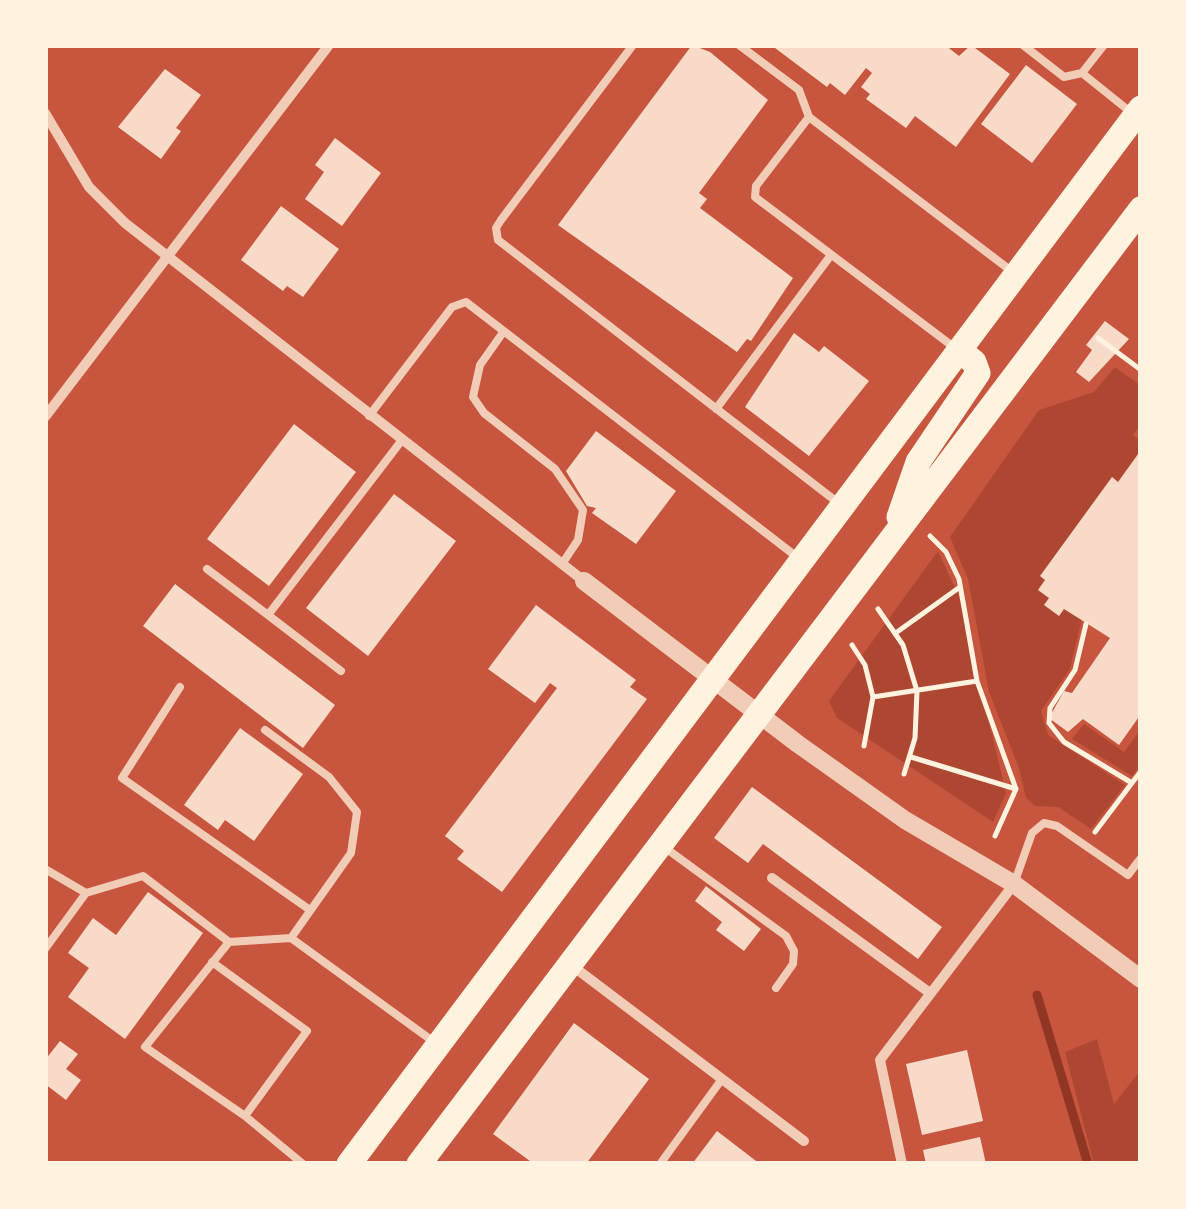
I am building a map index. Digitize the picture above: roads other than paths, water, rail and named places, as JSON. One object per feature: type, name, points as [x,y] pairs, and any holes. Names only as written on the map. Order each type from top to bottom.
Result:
[{"type":"main road","points":[[348,1164],[1138,112]]},
{"type":"main road","points":[[419,1164],[1141,208]]},
{"type":"main road","points":[[895,532],[918,462],[978,373],[974,362],[958,350]]},
{"type":"street","points":[[45,416],[328,45]]},
{"type":"street","points":[[45,113],[89,186],[168,257],[369,416],[758,715],[905,820],[1014,884],[1141,979]]},
{"type":"street","points":[[772,878],[930,994]]},
{"type":"street","points":[[902,1164],[880,1060],[1014,884]]},
{"type":"street","points":[[570,964],[804,1140]]},
{"type":"lane","points":[[634,45],[501,220],[496,234],[506,247],[842,506]]},
{"type":"lane","points":[[739,45],[799,90],[808,117],[1016,274]]},
{"type":"lane","points":[[1024,45],[1064,77],[1082,74],[1104,45]]},
{"type":"lane","points":[[1082,74],[1138,112]]},
{"type":"lane","points":[[808,117],[754,193],[958,350]]},
{"type":"lane","points":[[716,410],[831,255]]},
{"type":"lane","points":[[369,416],[457,303],[466,302],[801,560]]},
{"type":"lane","points":[[504,331],[480,365],[473,396],[484,413],[555,470],[578,501],[584,520],[562,564]]},
{"type":"lane","points":[[268,615],[402,440]]},
{"type":"lane","points":[[206,568],[341,671]]},
{"type":"lane","points":[[180,686],[122,778],[310,910]]},
{"type":"lane","points":[[265,730],[329,777],[356,812],[351,853],[291,938]]},
{"type":"lane","points":[[1014,884],[1032,833],[1044,823],[1057,826],[1128,875],[1141,858]]},
{"type":"lane","points":[[661,844],[786,936],[794,950],[793,964],[776,988]]},
{"type":"lane","points":[[45,869],[86,892]]},
{"type":"lane","points":[[45,950],[86,892],[142,876],[229,942],[291,938],[438,1045]]},
{"type":"lane","points":[[229,942],[145,1047],[245,1116],[303,1164]]},
{"type":"lane","points":[[212,962],[307,1031],[245,1116]]},
{"type":"lane","points":[[660,1164],[722,1079]]},
{"type":"waterway","points":[[1037,995],[1088,1164]]}]
